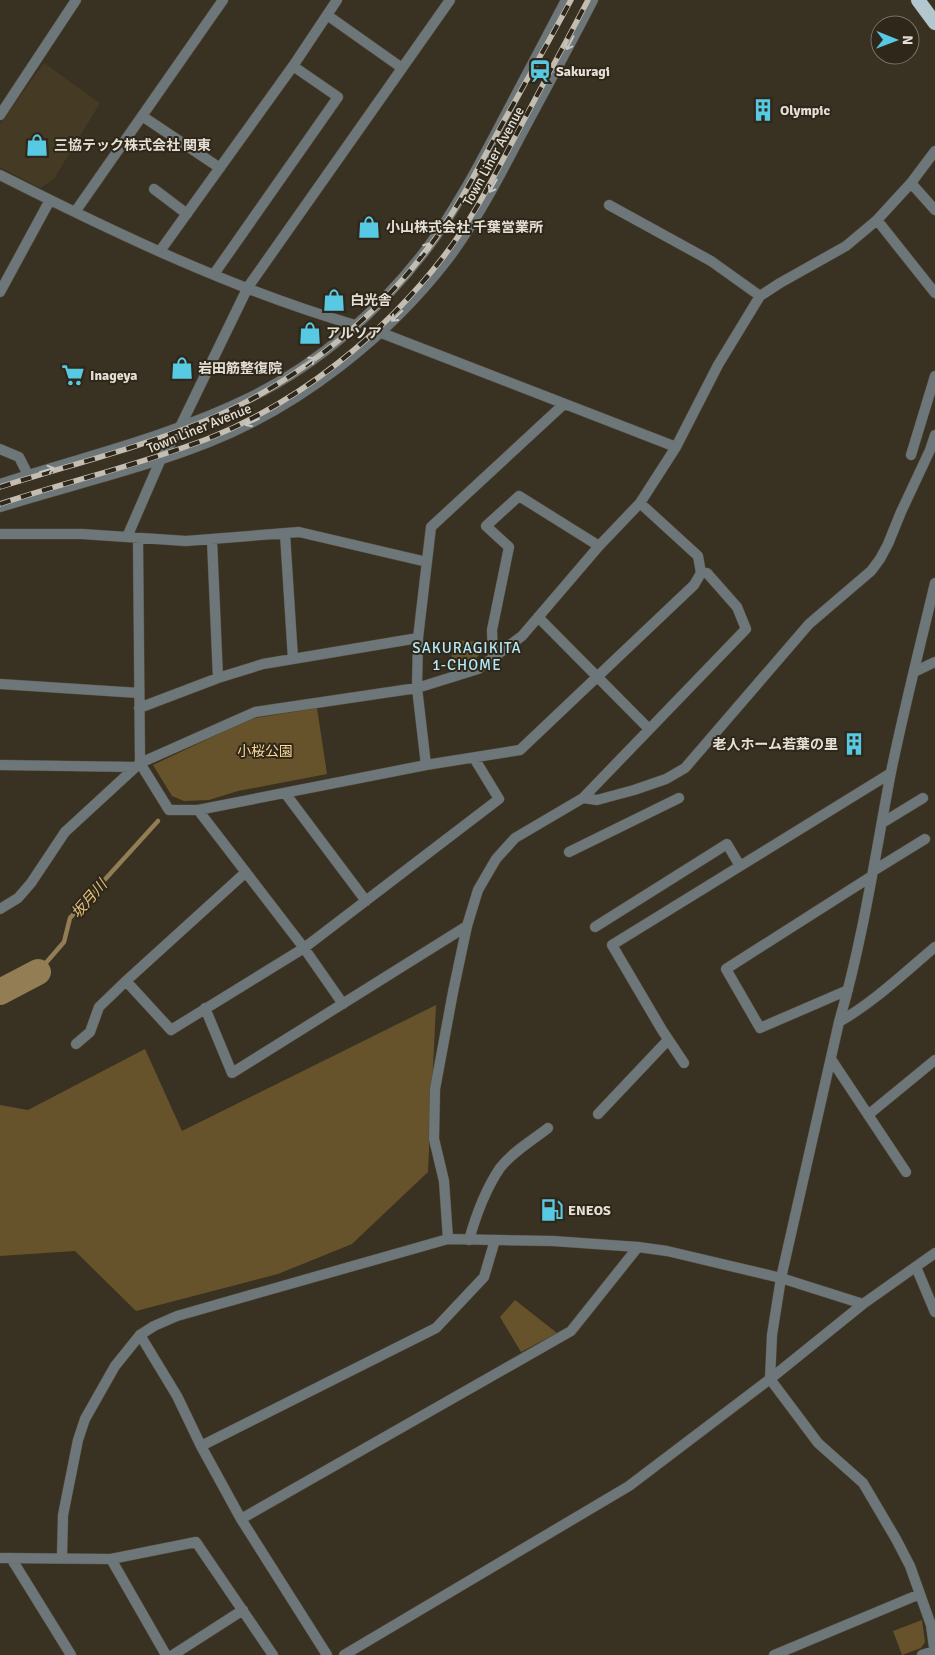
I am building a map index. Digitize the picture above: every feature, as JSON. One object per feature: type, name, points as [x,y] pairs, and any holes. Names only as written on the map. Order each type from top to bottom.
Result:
[{"type":"highway","points":[[918,0],[935,23]]},
{"type":"street","points":[[0,115],[76,0]]},
{"type":"street","points":[[75,212],[223,0]]},
{"type":"street","points":[[160,252],[294,66],[337,0]]},
{"type":"street","points":[[450,0],[248,288],[180,427],[160,461],[132,537],[139,693],[138,765],[169,810],[198,810],[426,765],[520,750],[694,585],[700,573],[698,556],[640,503]]},
{"type":"street","name":"Town Liner Avenue","points":[[0,484],[136,443],[249,398],[296,371],[355,325],[388,294],[408,271],[448,216],[475,172],[566,0]]},
{"type":"street","name":"Town Liner Avenue","points":[[0,507],[160,461],[210,442],[261,418],[312,386],[379,332],[427,284],[469,229],[593,0]]},
{"type":"street","points":[[327,15],[402,68]]},
{"type":"street","points":[[214,274],[338,97],[294,66]]},
{"type":"street","points":[[142,116],[220,168]]},
{"type":"street","points":[[0,908],[18,898],[31,883],[65,832],[138,765],[254,712],[417,688],[478,669],[522,636],[599,546],[640,503],[676,447],[718,365],[760,296],[846,246],[878,220],[935,151]]},
{"type":"street","points":[[0,175],[160,252],[298,308],[355,325]]},
{"type":"street","points":[[911,182],[935,210]]},
{"type":"street","points":[[154,189],[187,214]]},
{"type":"street","points":[[0,292],[50,200]]},
{"type":"street","points":[[609,205],[711,261],[760,296]]},
{"type":"street","points":[[878,220],[935,293]]},
{"type":"street","points":[[379,332],[676,447]]},
{"type":"street","points":[[911,455],[935,376]]},
{"type":"street","points":[[426,765],[417,688],[418,638],[431,527],[564,404]]},
{"type":"street","points":[[583,798],[597,800],[666,779],[685,768],[695,758],[809,624],[859,582],[880,559],[930,450],[935,435]]},
{"type":"street","points":[[0,449],[19,457],[28,476]]},
{"type":"street","points":[[493,658],[492,630],[509,547],[486,526],[519,496],[599,546]]},
{"type":"street","points":[[0,534],[82,534],[186,542],[299,532],[427,562]]},
{"type":"street","points":[[285,534],[293,659]]},
{"type":"street","points":[[212,540],[218,678]]},
{"type":"street","points":[[448,1239],[444,1181],[434,1139],[435,1089],[452,992],[467,926],[478,890],[496,859],[515,838],[583,798],[746,629],[738,607],[707,573],[700,573]]},
{"type":"street","points":[[935,583],[891,773],[848,990],[839,1022],[781,1278],[772,1335],[770,1379],[818,1443],[863,1483],[910,1566],[933,1624],[935,1655]]},
{"type":"street","points":[[538,617],[649,729]]},
{"type":"street","points":[[139,708],[218,678],[263,664],[418,638]]},
{"type":"street","points":[[914,672],[935,662]]},
{"type":"street","points":[[0,684],[139,693]]},
{"type":"street","points":[[126,981],[171,1030],[304,948],[499,799],[474,758]]},
{"type":"street","points":[[0,765],[138,765]]},
{"type":"street","points":[[684,1063],[668,1040],[612,945],[891,773]]},
{"type":"street","points":[[285,793],[366,901]]},
{"type":"street","points":[[568,852],[679,798]]},
{"type":"street","points":[[882,824],[923,798]]},
{"type":"street","points":[[198,810],[304,948],[344,1004]]},
{"type":"street","points":[[848,990],[760,1028],[726,970],[925,839]]},
{"type":"street","points":[[595,928],[727,844],[740,866]]},
{"type":"street","points":[[76,1044],[90,1032],[99,1007],[246,872]]},
{"type":"street","points":[[205,1008],[232,1073],[467,926]]},
{"type":"street","points":[[839,1022],[888,986],[935,947]]},
{"type":"street","points":[[598,1114],[668,1040]]},
{"type":"street","points":[[831,1059],[906,1172]]},
{"type":"street","points":[[868,1115],[935,1060]]},
{"type":"street","points":[[469,1240],[477,1213],[501,1167],[516,1152],[548,1128]]},
{"type":"street","points":[[62,1557],[63,1515],[78,1440],[85,1419],[115,1366],[140,1335],[154,1326],[177,1316],[448,1239],[553,1240],[667,1251],[781,1278],[863,1304]]},
{"type":"street","points":[[201,1446],[436,1328],[484,1277],[495,1240]]},
{"type":"street","points":[[241,1519],[570,1331],[638,1247]]},
{"type":"street","points":[[344,1655],[629,1486],[770,1379],[863,1304],[935,1253]]},
{"type":"street","points":[[916,1267],[935,1312]]},
{"type":"street","points":[[140,1335],[177,1396],[201,1446],[241,1519],[327,1655]]},
{"type":"street","points":[[5,1558],[62,1557],[111,1559],[196,1542],[273,1655]]},
{"type":"street","points":[[5,1558],[71,1655]]},
{"type":"street","points":[[111,1559],[166,1655]]},
{"type":"street","points":[[774,1655],[920,1594]]},
{"type":"street","points":[[173,1655],[242,1610]]},
{"type":"street","points":[[922,1655],[934,1651]]},
{"type":"shaded area","name":"三協テック株式会社 関東","points":[[44,63],[100,103],[54,179],[40,188],[0,167],[0,124]]},
{"type":"green space","points":[[453,640],[482,642],[482,651],[471,665],[451,669]]},
{"type":"green space","name":"小桜公園","points":[[317,708],[327,774],[238,791],[209,800],[184,801],[172,796],[153,765],[250,719]]},
{"type":"green space","points":[[436,1005],[428,1172],[352,1244],[278,1274],[136,1311],[75,1251],[0,1256],[0,1105],[28,1110],[145,1049],[182,1131]]},
{"type":"green space","points":[[515,1300],[557,1333],[521,1352],[500,1317]]},
{"type":"green space","points":[[922,1620],[925,1642],[921,1648],[902,1655],[893,1631]]},
{"type":"waterway","name":"坂月川","points":[[38,972],[64,942],[70,918],[158,821]]},
{"type":"waterway","name":"坂月川","points":[[0,992],[38,972]]},
{"type":"railway","points":[[0,487],[151,441],[233,409],[265,392],[296,372],[355,327],[407,275],[449,218],[571,0]]},
{"type":"railway","points":[[0,504],[156,457],[207,439],[241,424],[307,386],[367,339],[420,285],[464,228],[588,0]]},
{"type":"place","name":"Sakuragi","points":[[540,71]]},
{"type":"place","name":"Olympic","points":[[763,110]]},
{"type":"place","name":"三協テック株式会社 関東","points":[[37,145]]},
{"type":"place","name":"小山株式会社 千葉営業所","points":[[369,227]]},
{"type":"place","name":"白光舎","points":[[334,300]]},
{"type":"place","name":"アルソア","points":[[310,333]]},
{"type":"place","name":"岩田筋整復院","points":[[182,368]]},
{"type":"place","name":"Inageya","points":[[73,375]]},
{"type":"place","name":"老人ホーム若葉の里","points":[[854,744]]},
{"type":"place","name":"ENEOS","points":[[552,1210]]},
{"type":"district","name":"SAKURAGIKITA 1-CHOME","points":[[467,656]]}]
